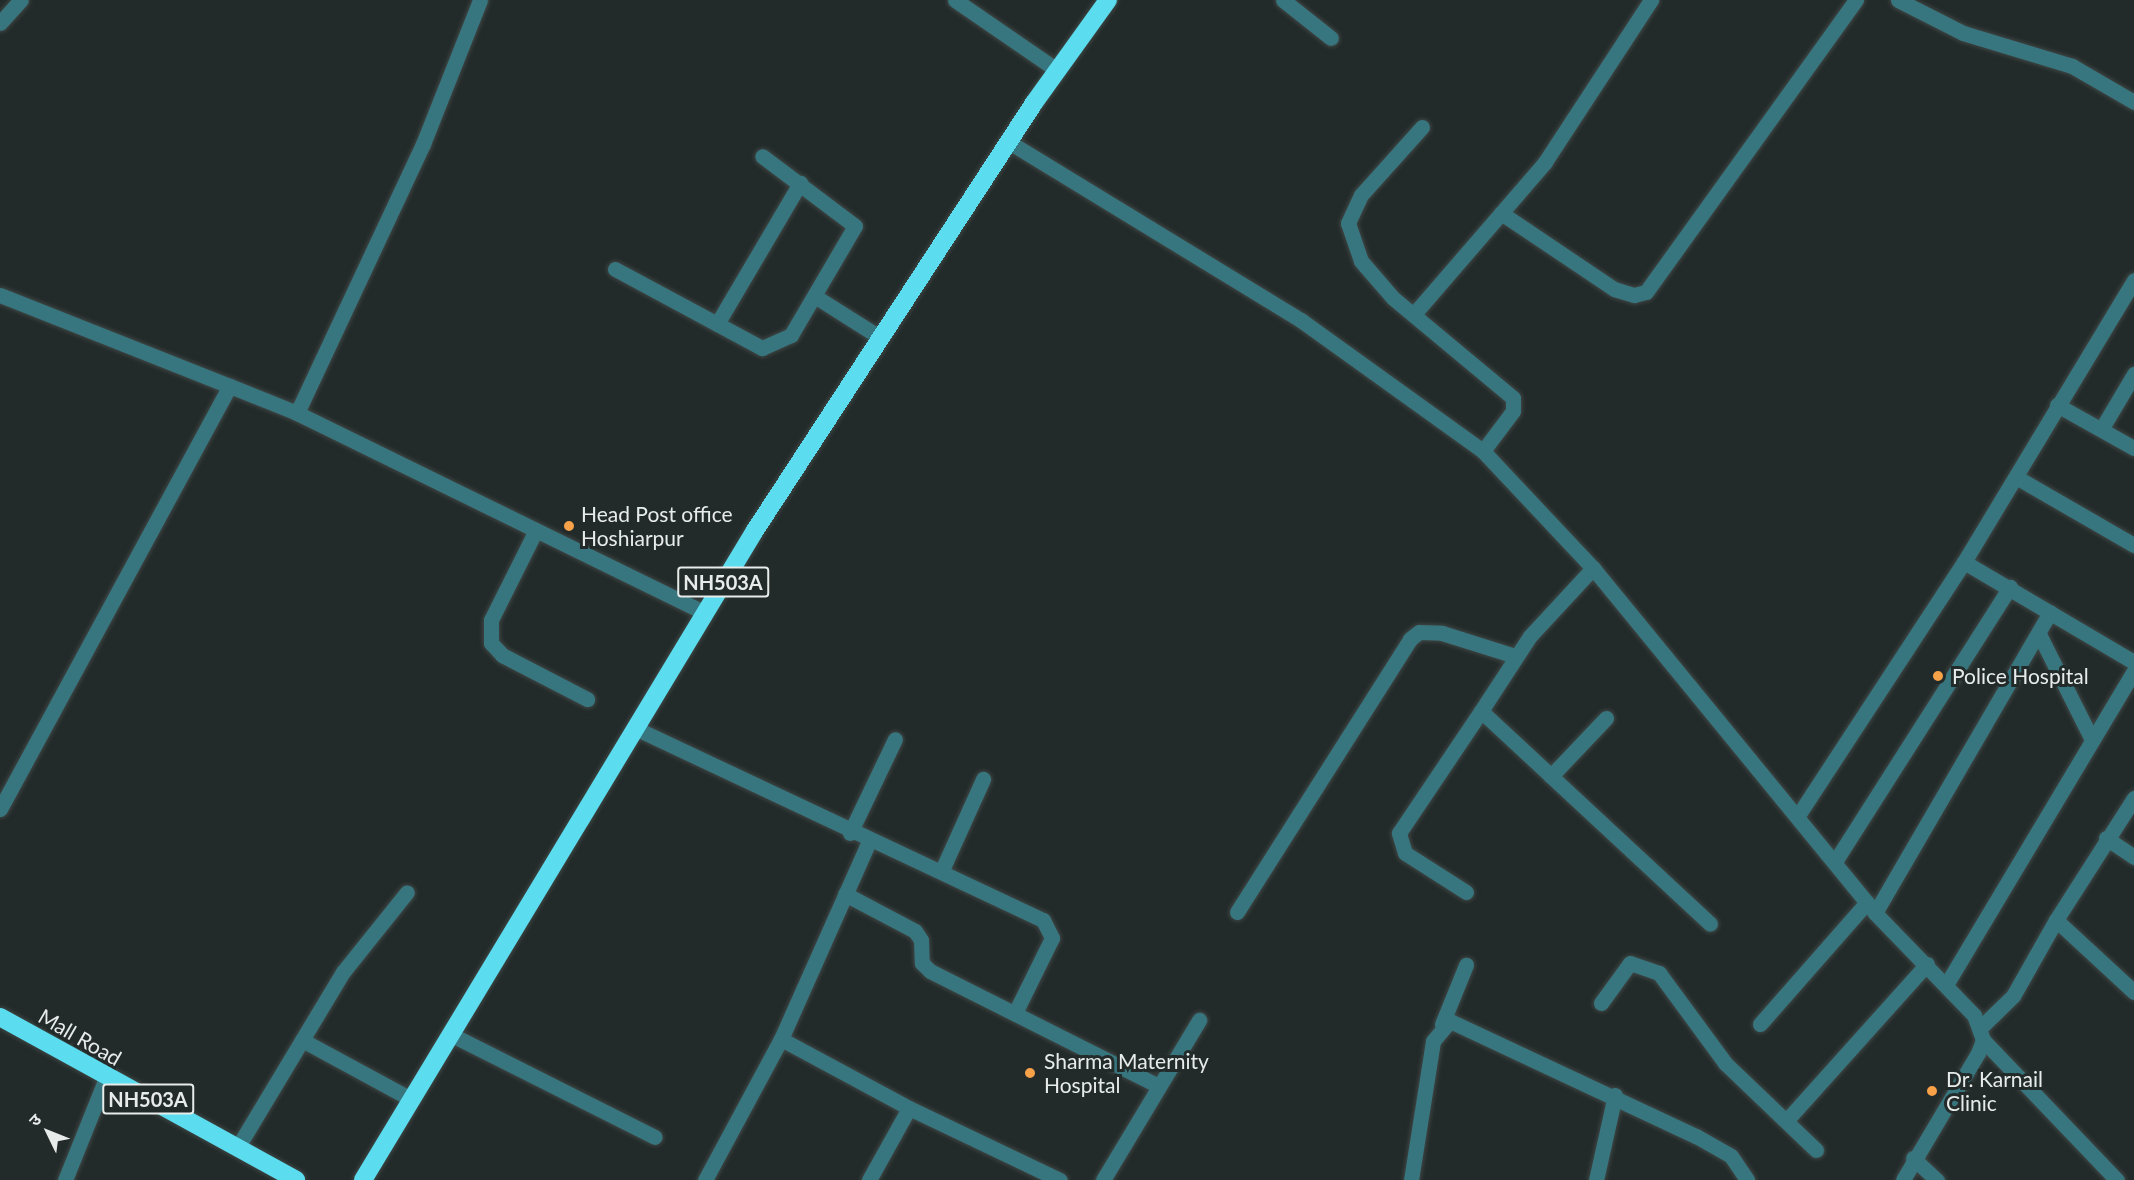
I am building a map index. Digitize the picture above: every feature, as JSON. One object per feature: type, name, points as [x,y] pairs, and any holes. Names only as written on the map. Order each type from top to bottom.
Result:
[{"type":"highway","name":"NH503A","points":[[363,1180],[409,1098],[637,729],[705,613],[1009,142],[1057,70],[1108,0]]},
{"type":"highway","name":"Mall Road","points":[[0,1017],[106,1078],[239,1145],[296,1180]]},
{"type":"street","points":[[0,23],[21,0]]},
{"type":"street","points":[[297,413],[423,144],[480,0]]},
{"type":"street","points":[[955,0],[1057,70]]},
{"type":"street","points":[[1283,0],[1331,38]]},
{"type":"street","points":[[1414,314],[1501,213],[1576,119],[1651,0]]},
{"type":"street","points":[[1501,213],[1614,289],[1634,296],[1646,292],[1856,0]]},
{"type":"street","points":[[1898,0],[1963,33],[2072,66],[2134,102]]},
{"type":"street","points":[[1422,127],[1361,195],[1348,223],[1366,267],[1414,314],[1513,398],[1513,411],[1483,451]]},
{"type":"street","points":[[1009,142],[1302,321],[1483,451],[1593,568],[1799,814],[1871,908],[1946,985],[1982,1034],[2117,1180]]},
{"type":"street","points":[[615,269],[762,348],[775,346],[791,335],[816,297],[855,226],[801,183],[762,156]]},
{"type":"street","points":[[717,324],[801,183]]},
{"type":"street","points":[[1799,814],[1964,562],[2134,280]]},
{"type":"street","points":[[0,295],[297,413],[534,534],[705,613]]},
{"type":"street","points":[[816,297],[881,338]]},
{"type":"street","points":[[2102,428],[2134,374]]},
{"type":"street","points":[[0,809],[230,386]]},
{"type":"street","points":[[2057,405],[2102,428],[2134,448]]},
{"type":"street","points":[[2016,477],[2134,545]]},
{"type":"street","points":[[534,534],[491,620],[491,643],[502,655],[587,699]]},
{"type":"street","points":[[1964,562],[2134,662]]},
{"type":"street","points":[[1466,892],[1405,852],[1399,833],[1515,656],[1593,568]]},
{"type":"street","points":[[1836,860],[2010,587]]},
{"type":"street","points":[[1760,1024],[1871,908],[2039,634],[2050,612]]},
{"type":"street","points":[[1237,912],[1410,639],[1430,631],[1515,656]]},
{"type":"street","points":[[2039,634],[2091,738]]},
{"type":"street","points":[[1946,985],[2091,738],[2134,671]]},
{"type":"street","points":[[1481,711],[1710,924]]},
{"type":"street","points":[[1551,776],[1606,718]]},
{"type":"street","points":[[637,729],[850,833],[942,870],[1050,928],[1052,938],[1015,1013]]},
{"type":"street","points":[[850,833],[896,738]]},
{"type":"street","points":[[942,870],[983,779]]},
{"type":"street","points":[[1903,1180],[1982,1034],[2013,996],[2106,838],[2134,798]]},
{"type":"street","points":[[2106,838],[2134,857]]},
{"type":"street","points":[[705,1180],[781,1039],[869,841]]},
{"type":"street","points":[[239,1145],[343,972],[407,892]]},
{"type":"street","points":[[845,894],[915,931],[921,940],[922,963],[930,971],[1157,1085]]},
{"type":"street","points":[[2056,920],[2134,992]]},
{"type":"street","points":[[1601,1003],[1630,963],[1649,967],[1678,994],[1725,1063],[1816,1150]]},
{"type":"street","points":[[1786,1121],[1927,964]]},
{"type":"street","points":[[1411,1180],[1432,1041],[1442,1024],[1466,965]]},
{"type":"street","points":[[1103,1180],[1157,1085],[1199,1020]]},
{"type":"street","points":[[1442,1024],[1456,1022],[1615,1095],[1731,1156],[1747,1180]]},
{"type":"street","points":[[450,1034],[655,1137]]},
{"type":"street","points":[[781,1039],[909,1108],[1060,1180]]},
{"type":"street","points":[[302,1040],[409,1098]]},
{"type":"street","points":[[65,1180],[106,1078]]},
{"type":"street","points":[[1596,1180],[1615,1095]]},
{"type":"street","points":[[869,1180],[909,1108]]},
{"type":"street","points":[[1913,1158],[1937,1180]]},
{"type":"place","name":"Head Post office Hoshiarpur","points":[[569,526]]},
{"type":"place","name":"Police Hospital","points":[[1938,676]]},
{"type":"place","name":"Sharma Maternity Hospital","points":[[1030,1073]]},
{"type":"place","name":"Dr. Karnail Clinic","points":[[1932,1091]]}]
